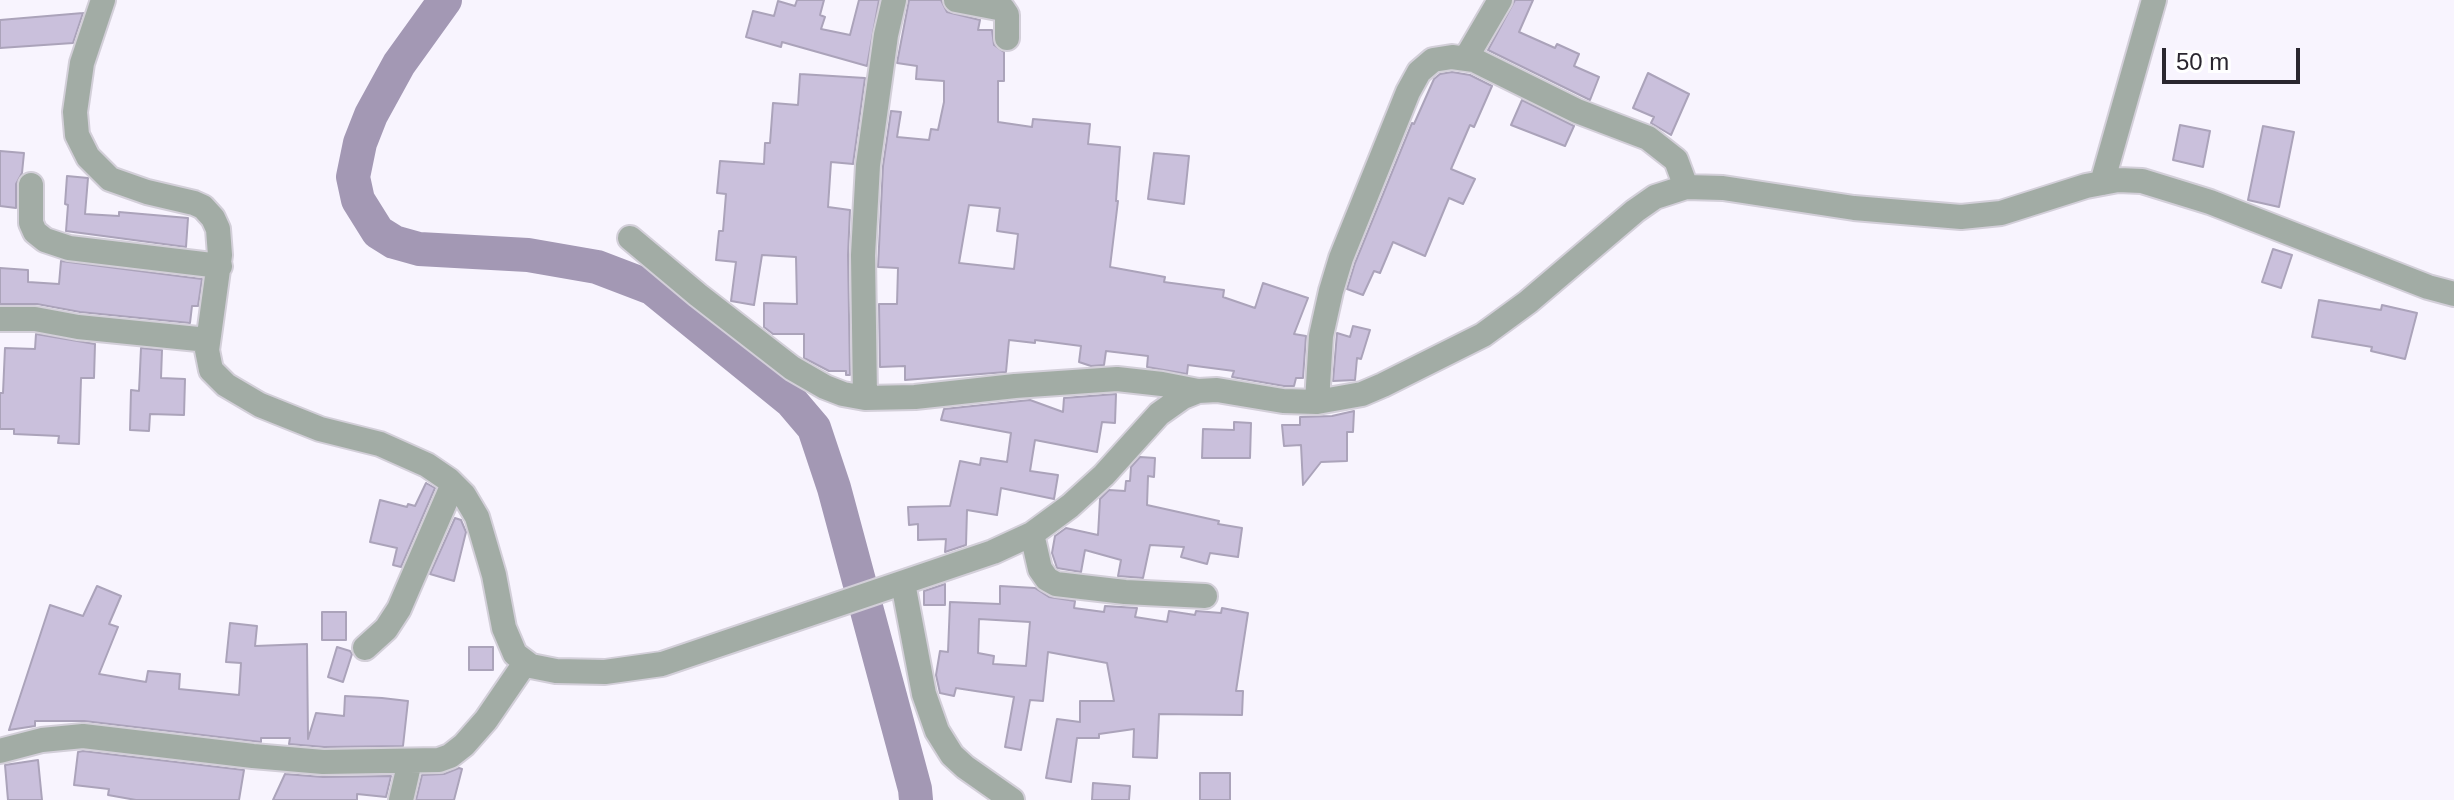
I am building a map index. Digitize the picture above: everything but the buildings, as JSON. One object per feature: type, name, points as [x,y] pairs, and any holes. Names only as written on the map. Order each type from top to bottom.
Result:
[{"type":"street","points":[[103,0],[88,41],[78,85],[75,126],[81,146],[97,168],[110,179],[203,207],[217,224],[220,266],[208,340],[207,355],[211,370],[236,391],[300,422],[380,444],[427,465],[453,484],[464,495],[477,517],[494,575],[504,628],[515,654],[525,663],[539,668],[572,672],[636,670],[695,654],[993,552],[1032,534],[1087,492],[1159,414],[1183,397],[1198,391]]},
{"type":"street","points":[[865,398],[863,268],[868,165],[886,35],[894,0]]},
{"type":"street","points":[[956,0],[1005,10],[1007,38]]},
{"type":"street","points":[[1466,58],[1500,0]]},
{"type":"street","points":[[2102,183],[2154,0]]},
{"type":"street","points":[[1317,402],[1321,336],[1331,291],[1403,103],[1412,83],[1426,65],[1440,58],[1466,58],[1482,63],[1577,111],[1648,138],[1676,160],[1686,187]]},
{"type":"street","points":[[630,238],[792,368],[835,391],[865,398],[915,397],[1117,379],[1283,401],[1317,402],[1362,394],[1483,335],[1528,302],[1635,211],[1655,197],[1686,187],[1723,188],[1854,208],[1961,217],[2001,213],[2102,183],[2142,181],[2454,294]]},
{"type":"street","points":[[31,185],[31,223],[35,232],[45,240],[69,248],[220,266]]},
{"type":"street","points":[[0,319],[35,319],[78,327],[208,340]]},
{"type":"street","points":[[365,648],[386,629],[399,609],[453,484]]},
{"type":"street","points":[[1032,534],[1040,569],[1047,579],[1056,584],[1125,592],[1205,596]]},
{"type":"street","points":[[899,584],[924,694],[937,731],[952,755],[965,767],[1012,800]]},
{"type":"street","points":[[0,751],[42,740],[83,736],[323,762],[439,760],[456,752],[486,720],[525,663]]},
{"type":"street","points":[[401,800],[410,761]]},
{"type":"waterway","points":[[445,0],[399,64],[371,115],[360,143],[353,177],[358,200],[378,232],[394,242],[419,249],[528,255],[597,267],[652,288],[791,401],[814,428],[834,488],[916,800]]}]
